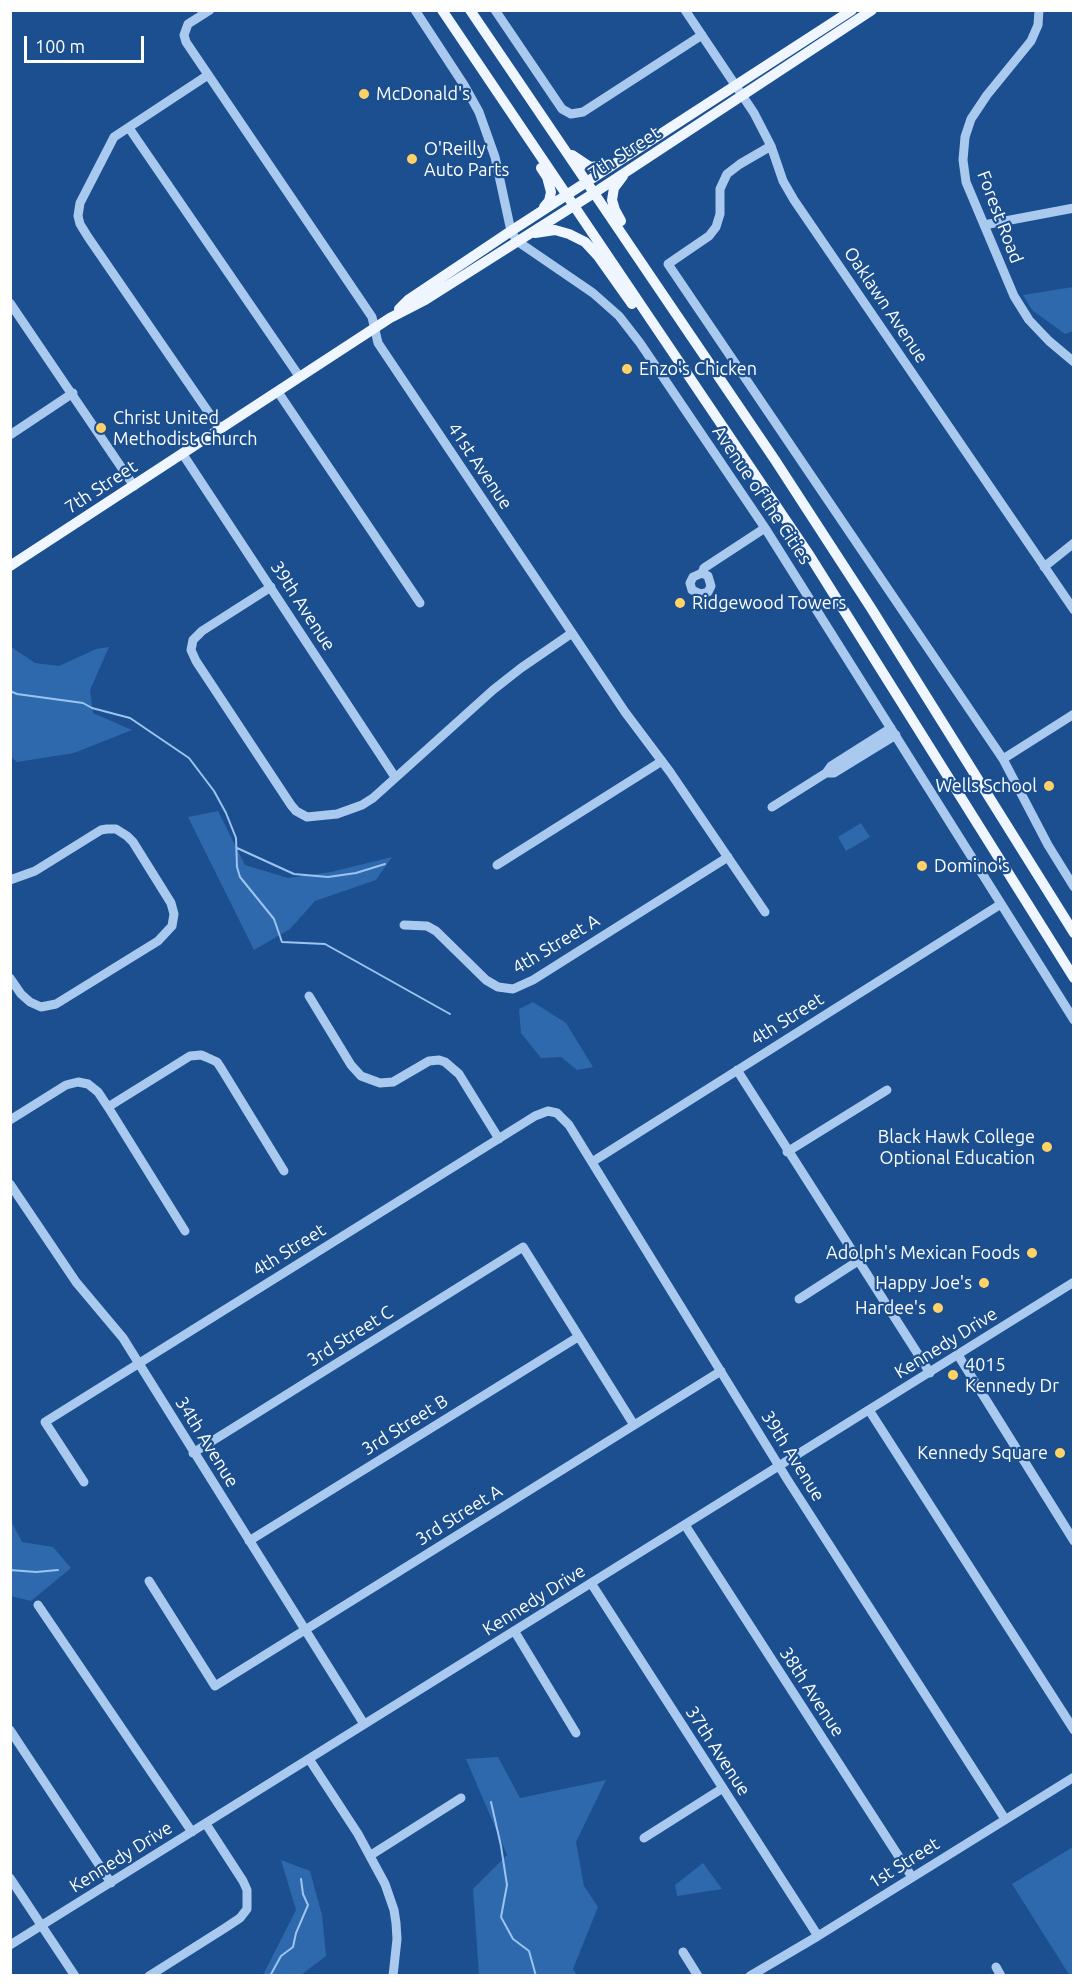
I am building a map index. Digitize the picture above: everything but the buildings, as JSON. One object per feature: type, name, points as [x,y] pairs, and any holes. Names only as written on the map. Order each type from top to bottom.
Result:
[{"type":"main road","name":"Avenue of the Cities","points":[[442,10],[759,479],[853,623],[1074,978]]},
{"type":"main road","name":"Avenue of the Cities","points":[[470,10],[775,460],[871,608],[1074,933]]},
{"type":"main road","name":"7th Street","points":[[10,566],[390,318],[408,300],[594,193],[852,10]]},
{"type":"main road","name":"7th Street","points":[[518,236],[537,215],[638,149],[872,10]]},
{"type":"main road","points":[[478,65],[509,122],[547,177],[551,197],[537,215]]},
{"type":"main road","points":[[561,143],[577,159],[590,167],[607,165],[638,149]]},
{"type":"main road","points":[[627,171],[614,188],[612,200],[615,210],[649,263],[676,314]]},
{"type":"main road","points":[[518,236],[555,230],[585,242],[693,381]]},
{"type":"street","name":"41st Avenue","points":[[210,10],[188,24],[184,31],[186,42],[372,316],[378,343],[625,712],[662,761],[765,912]]},
{"type":"street","points":[[415,10],[479,112],[518,236]]},
{"type":"street","points":[[495,10],[562,109],[571,114],[583,112],[702,35]]},
{"type":"street","name":"Oaklawn Avenue","points":[[685,10],[754,113],[771,146],[780,175],[794,200],[1074,610]]},
{"type":"street","name":"Forest Road","points":[[1038,10],[1038,25],[1031,40],[978,108],[967,127],[963,148],[964,171],[966,182],[1014,296],[1024,313],[1049,341],[1074,362]]},
{"type":"street","points":[[208,75],[114,137],[80,203],[79,220],[88,237],[220,429]]},
{"type":"street","points":[[129,128],[299,376]]},
{"type":"street","points":[[771,146],[727,174],[720,189],[720,214],[713,231],[668,264],[1003,759],[1048,845],[1074,887]]},
{"type":"street","points":[[984,225],[1074,208]]},
{"type":"street","name":"Avenue of the Cities","points":[[518,236],[594,293],[619,316],[646,352],[765,528],[1074,1020]]},
{"type":"street","points":[[10,303],[134,486]]},
{"type":"street","points":[[278,392],[420,603]]},
{"type":"street","points":[[10,435],[73,393]]},
{"type":"street","name":"39th Avenue","points":[[182,453],[395,777]]},
{"type":"street","points":[[702,573],[704,568],[765,528]]},
{"type":"street","points":[[1044,567],[1074,543]]},
{"type":"street","points":[[271,587],[202,630],[193,640],[192,654],[291,805],[302,815],[313,817],[351,810],[373,798],[493,690],[572,633]]},
{"type":"street","points":[[1003,759],[1074,714]]},
{"type":"street","points":[[772,807],[826,773],[831,766],[893,732]]},
{"type":"street","points":[[497,865],[662,761]]},
{"type":"street","points":[[10,880],[35,871],[94,834],[112,828],[128,836],[174,908],[172,926],[158,941],[66,999],[51,1006],[41,1006],[25,999],[10,978]]},
{"type":"street","name":"4th Street A","points":[[404,925],[432,928],[486,980],[498,987],[513,989],[533,980],[728,857]]},
{"type":"street","name":"4th Street","points":[[592,1162],[1001,904]]},
{"type":"street","points":[[309,996],[351,1065],[361,1076],[380,1083],[393,1082],[429,1061],[445,1062],[459,1074],[499,1139]]},
{"type":"street","points":[[108,1107],[190,1056],[201,1055],[216,1062],[221,1068],[284,1171]]},
{"type":"street","points":[[737,1070],[930,1372]]},
{"type":"street","points":[[10,1120],[66,1085],[83,1082],[94,1088],[185,1231]]},
{"type":"street","points":[[788,1152],[887,1090]]},
{"type":"street","name":"4th Street","points":[[84,1482],[45,1422],[543,1112],[553,1112]]},
{"type":"street","name":"39th Avenue","points":[[553,1112],[561,1115],[569,1125],[780,1466],[1005,1819]]},
{"type":"street","name":"34th Avenue","points":[[10,1184],[72,1277],[111,1322],[139,1363],[364,1724]]},
{"type":"street","name":"3rd Street C","points":[[194,1453],[523,1247],[578,1337]]},
{"type":"street","points":[[799,1299],[858,1262]]},
{"type":"street","name":"Kennedy Drive","points":[[10,1945],[1074,1282]]},
{"type":"street","points":[[578,1337],[634,1425]]},
{"type":"street","name":"3rd Street B","points":[[249,1541],[578,1337]]},
{"type":"street","points":[[958,1355],[1074,1541]]},
{"type":"street","name":"3rd Street A","points":[[150,1581],[215,1686],[721,1371]]},
{"type":"street","points":[[869,1410],[1074,1730]]},
{"type":"street","name":"38th Avenue","points":[[685,1525],[912,1877]]},
{"type":"street","name":"37th Avenue","points":[[591,1583],[818,1936]]},
{"type":"street","points":[[38,1605],[192,1832]]},
{"type":"street","points":[[514,1632],[576,1733]]},
{"type":"street","points":[[10,1730],[111,1883]]},
{"type":"street","points":[[309,1759],[317,1768],[371,1855],[391,1899],[397,1939],[393,1976]]},
{"type":"street","name":"1st Street","points":[[750,1976],[1074,1777]]},
{"type":"street","points":[[644,1838],[723,1788]]},
{"type":"street","points":[[371,1855],[461,1798]]},
{"type":"street","points":[[149,1976],[240,1918],[247,1909],[248,1897],[243,1881],[206,1824]]},
{"type":"street","points":[[10,1878],[75,1976]]},
{"type":"street","points":[[682,1952],[698,1976]]},
{"type":"shaded area","points":[[1073,287],[1073,331],[1065,334],[1032,310],[1023,295]]},
{"type":"shaded area","points":[[10,646],[35,663],[59,666],[96,649],[109,647],[90,690],[93,713],[132,730],[74,753],[17,762],[11,757]]},
{"type":"shaded area","points":[[218,811],[245,865],[288,878],[331,872],[392,857],[376,880],[315,901],[290,929],[254,950],[188,817]]},
{"type":"shaded area","points":[[861,823],[870,837],[846,851],[838,837]]},
{"type":"shaded area","points":[[533,1002],[566,1023],[593,1067],[577,1070],[561,1057],[541,1058],[521,1033],[519,1009]]},
{"type":"shaded area","points":[[10,1519],[22,1542],[53,1547],[71,1568],[31,1601],[11,1596]]},
{"type":"shaded area","points":[[498,1757],[520,1798],[606,1780],[576,1842],[584,1886],[598,1907],[573,1969],[577,1975],[479,1975],[473,1889],[507,1855],[466,1759]]},
{"type":"shaded area","points":[[1073,1847],[1074,1975],[1070,1976],[1012,1884]]},
{"type":"shaded area","points":[[281,1860],[310,1871],[322,1915],[326,1956],[301,1975],[263,1975],[296,1910]]},
{"type":"shaded area","points":[[703,1863],[722,1889],[677,1896],[675,1885]]},
{"type":"waterway","points":[[10,691],[17,694],[83,703],[92,708],[130,718],[189,758],[214,791],[226,813],[236,838],[237,867],[240,877],[274,919],[282,942],[325,944],[450,1014]]},
{"type":"waterway","points":[[237,848],[294,874],[328,877],[356,873],[385,864]]},
{"type":"waterway","points":[[10,1570],[36,1572],[58,1570]]},
{"type":"waterway","points":[[491,1802],[507,1885],[501,1917],[513,1939],[529,1951],[536,1976]]},
{"type":"waterway","points":[[270,1976],[281,1956],[293,1947],[296,1933],[308,1905],[303,1894],[301,1879]]},
{"type":"place","name":"McDonald's","points":[[364,94]]},
{"type":"place","name":"O'Reilly Auto Parts","points":[[412,159]]},
{"type":"place","name":"Enzo's Chicken","points":[[627,369]]},
{"type":"place","name":"Christ United Methodist Church","points":[[101,428]]},
{"type":"place","name":"Ridgewood Towers","points":[[680,603]]},
{"type":"place","name":"Wells School","points":[[1049,786]]},
{"type":"place","name":"Domino's","points":[[922,866]]},
{"type":"place","name":"Black Hawk College Optional Education","points":[[1047,1147]]},
{"type":"place","name":"Adolph's Mexican Foods","points":[[1032,1253]]},
{"type":"place","name":"Happy Joe's","points":[[984,1283]]},
{"type":"place","name":"Hardee's","points":[[938,1308]]},
{"type":"place","name":"4015 Kennedy Dr","points":[[953,1375]]},
{"type":"place","name":"Kennedy Square","points":[[1060,1453]]}]
